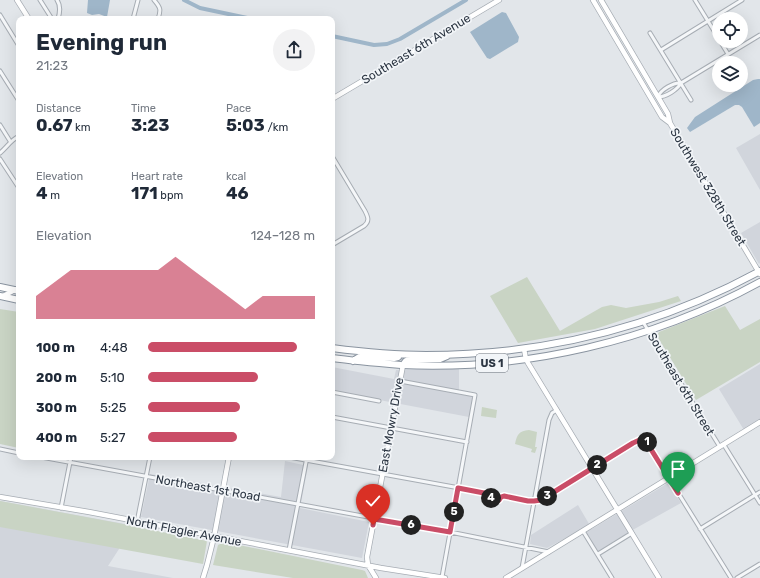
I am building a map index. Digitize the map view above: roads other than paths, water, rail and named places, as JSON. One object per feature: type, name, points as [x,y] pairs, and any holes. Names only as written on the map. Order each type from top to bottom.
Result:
[{"type":"highway","name":"US 1","points":[[335,348],[399,355],[448,355],[479,354],[540,347],[583,338],[643,322],[702,300],[760,274]]},
{"type":"highway","name":"US 1","points":[[335,358],[402,365],[464,364],[526,359],[588,347],[682,319],[744,291],[760,282]]},
{"type":"highway","points":[[0,287],[16,290]]},
{"type":"highway","points":[[1,297],[16,300]]},
{"type":"highway","points":[[353,361],[361,356],[394,358],[398,357],[399,355]]},
{"type":"highway","points":[[402,365],[409,360],[440,360],[448,355]]},
{"type":"street","points":[[17,0],[27,16]]},
{"type":"street","points":[[40,0],[50,16]]},
{"type":"street","points":[[56,0],[60,9],[59,16]]},
{"type":"street","points":[[134,16],[138,0]]},
{"type":"street","points":[[154,0],[159,6],[159,16]]},
{"type":"street","name":"Southeast 6th Avenue","points":[[335,97],[500,0]]},
{"type":"street","name":"Southwest 328th Street","points":[[593,0],[662,117],[670,123]]},
{"type":"street","name":"Southwest 328th Street","points":[[600,0],[668,114],[670,123],[760,274]]},
{"type":"street","points":[[695,0],[712,27]]},
{"type":"street","points":[[660,50],[742,0]]},
{"type":"street","points":[[0,15],[2,22],[16,42]]},
{"type":"street","points":[[650,33],[691,100]]},
{"type":"street","points":[[658,97],[662,97],[679,87],[681,83],[760,34]]},
{"type":"street","points":[[725,48],[728,54]]},
{"type":"street","points":[[0,70],[16,96]]},
{"type":"street","points":[[658,97],[660,93],[672,85],[681,83]]},
{"type":"street","points":[[672,85],[674,90]]},
{"type":"street","points":[[0,125],[10,141]]},
{"type":"street","points":[[0,153],[8,146],[10,141],[16,138]]},
{"type":"street","points":[[0,159],[16,183]]},
{"type":"street","points":[[335,161],[366,211],[368,219],[364,226],[335,243]]},
{"type":"street","points":[[1,297],[16,291]]},
{"type":"street","name":"Southeast 6th Street","points":[[643,322],[760,503]]},
{"type":"street","points":[[524,349],[526,359],[659,578]]},
{"type":"street","name":"East Mowry Drive","points":[[368,565],[367,557],[402,365]]},
{"type":"street","points":[[400,381],[475,396],[450,532],[444,578]]},
{"type":"street","points":[[335,393],[379,401]]},
{"type":"street","points":[[522,568],[550,420],[552,414],[557,410]]},
{"type":"street","points":[[335,418],[467,442]]},
{"type":"street","points":[[506,578],[760,422]]},
{"type":"street","points":[[312,460],[484,493],[490,498],[499,500],[504,496],[534,501],[541,500],[633,443],[644,438],[731,578]]},
{"type":"street","points":[[0,449],[16,452]]},
{"type":"street","name":"Northeast 1st Road","points":[[58,460],[450,532],[549,552]]},
{"type":"street","points":[[137,522],[149,460]]},
{"type":"street","points":[[203,578],[214,536],[228,460]]},
{"type":"street","points":[[289,550],[307,460]]},
{"type":"street","points":[[62,508],[70,462]]},
{"type":"street","points":[[700,529],[760,492]]},
{"type":"street","name":"North Flagler Avenue","points":[[0,497],[89,512],[444,578]]},
{"type":"street","points":[[583,531],[612,578]]},
{"type":"street","points":[[598,554],[632,533]]},
{"type":"street","points":[[738,578],[760,564]]},
{"type":"street","points":[[368,565],[376,578]]},
{"type":"water","points":[[88,0],[110,0],[107,16],[99,14],[92,15],[87,13]]},
{"type":"water","points":[[502,12],[506,13],[519,37],[518,42],[490,59],[487,58],[470,32]]},
{"type":"water","points":[[760,79],[760,123],[754,127],[742,107],[735,105],[690,132],[687,128],[695,117],[734,92],[748,92],[748,83],[753,80]]},
{"type":"waterway","points":[[184,0],[200,8],[238,16]]},
{"type":"waterway","points":[[335,37],[374,45],[387,44],[400,39],[466,0]]}]
